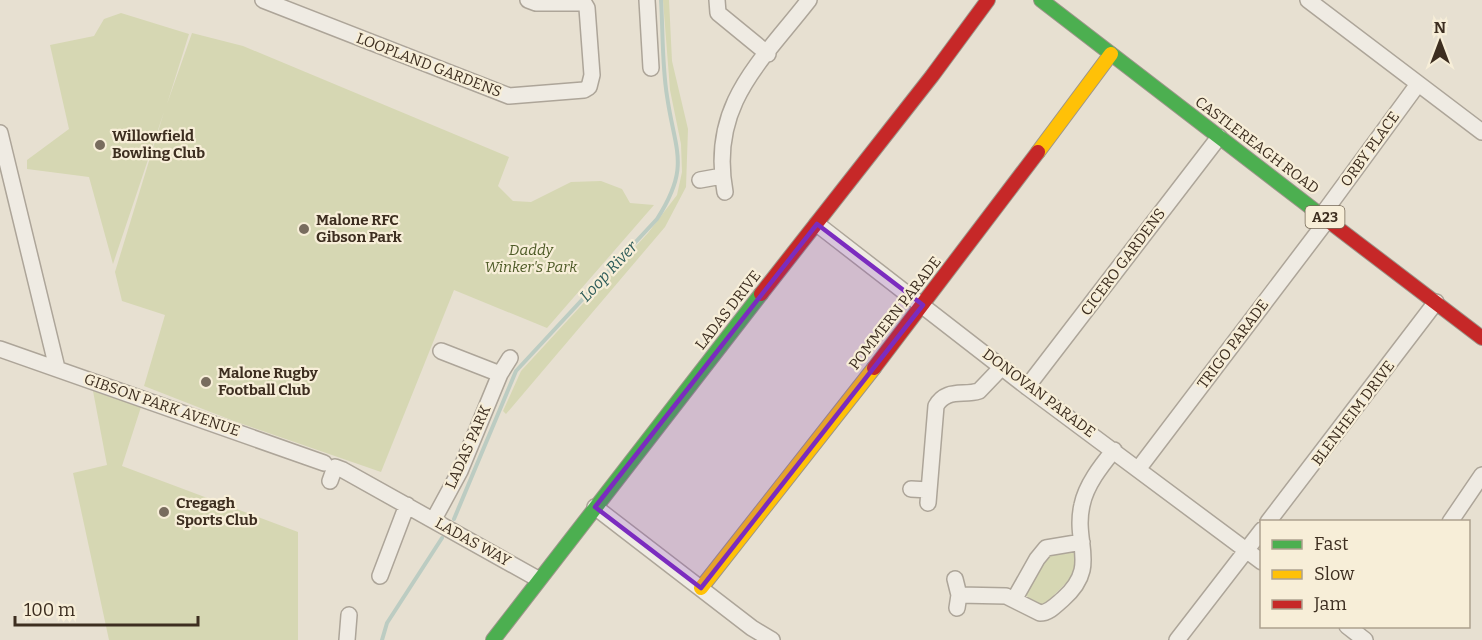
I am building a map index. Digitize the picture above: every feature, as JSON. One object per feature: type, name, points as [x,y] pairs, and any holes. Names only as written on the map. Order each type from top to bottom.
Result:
[{"type":"street","name":"LOOPLAND GARDENS","points":[[263,0],[509,96],[584,90],[589,87],[592,75],[587,8],[583,1]]},
{"type":"street","points":[[528,0],[536,3],[583,1]]},
{"type":"street","points":[[646,0],[651,68]]},
{"type":"street","points":[[717,0],[718,13],[768,54]]},
{"type":"street","points":[[725,192],[721,142],[726,118],[739,93],[809,0]]},
{"type":"street","name":"LADAS DRIVE","points":[[493,640],[988,0]]},
{"type":"street","name":"CASTLEREAGH ROAD","points":[[1041,0],[1482,338]]},
{"type":"street","points":[[1308,0],[1482,132]]},
{"type":"street","name":"POMMERN PARADE","points":[[701,588],[923,305],[1111,54]]},
{"type":"street","name":"ORBY PLACE","points":[[1325,217],[1418,84]]},
{"type":"street","points":[[0,133],[5,174],[57,368]]},
{"type":"street","name":"CICERO GARDENS","points":[[1028,387],[1219,137]]},
{"type":"street","points":[[700,180],[722,176]]},
{"type":"street","name":"TRIGO PARADE","points":[[1139,468],[1325,217]]},
{"type":"street","name":"DONOVAN PARADE","points":[[817,224],[1028,387],[1260,561]]},
{"type":"street","name":"BLENHEIM DRIVE","points":[[1270,520],[1436,302]]},
{"type":"street","name":"GIBSON PARK AVENUE","points":[[0,349],[324,463]]},
{"type":"street","points":[[441,351],[500,374]]},
{"type":"street","name":"LADAS PARK","points":[[434,519],[460,471],[500,374],[510,358]]},
{"type":"street","points":[[911,489],[929,496],[934,414],[939,399],[950,393],[979,391],[1002,367]]},
{"type":"street","points":[[957,594],[988,594],[1016,598],[1040,613],[1057,604],[1073,590],[1084,571],[1082,504],[1092,481],[1113,450]]},
{"type":"street","name":"LADAS WAY","points":[[330,481],[335,467],[434,519],[538,579]]},
{"type":"street","points":[[1451,520],[1482,475]]},
{"type":"street","points":[[380,576],[407,505]]},
{"type":"street","points":[[595,507],[752,628],[772,640]]},
{"type":"street","points":[[1177,640],[1260,532]]},
{"type":"street","points":[[1016,598],[1037,559],[1047,548],[1083,542]]},
{"type":"street","points":[[347,640],[349,615]]},
{"type":"highlighted area","points":[[817,224],[923,305],[701,588],[595,507]]},
{"type":"green space","points":[[663,0],[669,0],[672,61],[688,129],[686,187],[665,227],[506,414],[503,411],[521,371],[648,233],[677,195],[682,172],[681,144],[670,90]]},
{"type":"green space","name":"Malone RFC Gibson Park","points":[[121,13],[189,34],[167,104],[192,33],[243,46],[509,157],[498,186],[513,201],[531,202],[571,182],[601,181],[622,189],[630,203],[654,205],[547,328],[454,290],[381,472],[231,420],[144,386],[165,315],[122,301],[115,272],[164,112],[113,264],[89,177],[27,169],[27,160],[69,129],[50,45],[94,36],[104,19]]},
{"type":"green space","name":"Cregagh Sports Club","points":[[93,391],[141,407],[122,466],[298,532],[298,640],[109,640],[73,473],[107,465]]},
{"type":"green space","points":[[1065,549],[1074,551],[1077,558],[1073,576],[1045,604],[1041,606],[1035,604],[1024,590],[1044,555]]},
{"type":"waterway","name":"Loop River","points":[[454,519],[516,371],[657,219],[668,201],[674,185],[678,159],[665,84],[661,0]]},
{"type":"waterway","name":"Loop River","points":[[382,640],[387,623],[442,538]]},
{"type":"traffic: fast","points":[[1041,0],[1318,213]]},
{"type":"traffic: fast","points":[[493,640],[761,294]]},
{"type":"traffic: slow","points":[[1038,152],[1111,54]]},
{"type":"traffic: slow","points":[[701,588],[874,368]]},
{"type":"traffic: jam","points":[[761,294],[932,76],[988,0]]},
{"type":"traffic: jam","points":[[874,368],[1038,152]]},
{"type":"traffic: jam","points":[[1318,213],[1482,338]]},
{"type":"place","name":"Willowfield Bowling Club","points":[[100,145]]},
{"type":"place","name":"Malone RFC Gibson Park","points":[[304,229]]},
{"type":"place","name":"Malone Rugby Football Club","points":[[206,382]]},
{"type":"place","name":"Cregagh Sports Club","points":[[164,512]]},
{"type":"park label","name":"Daddy Winker's Park","points":[[531,258]]}]
